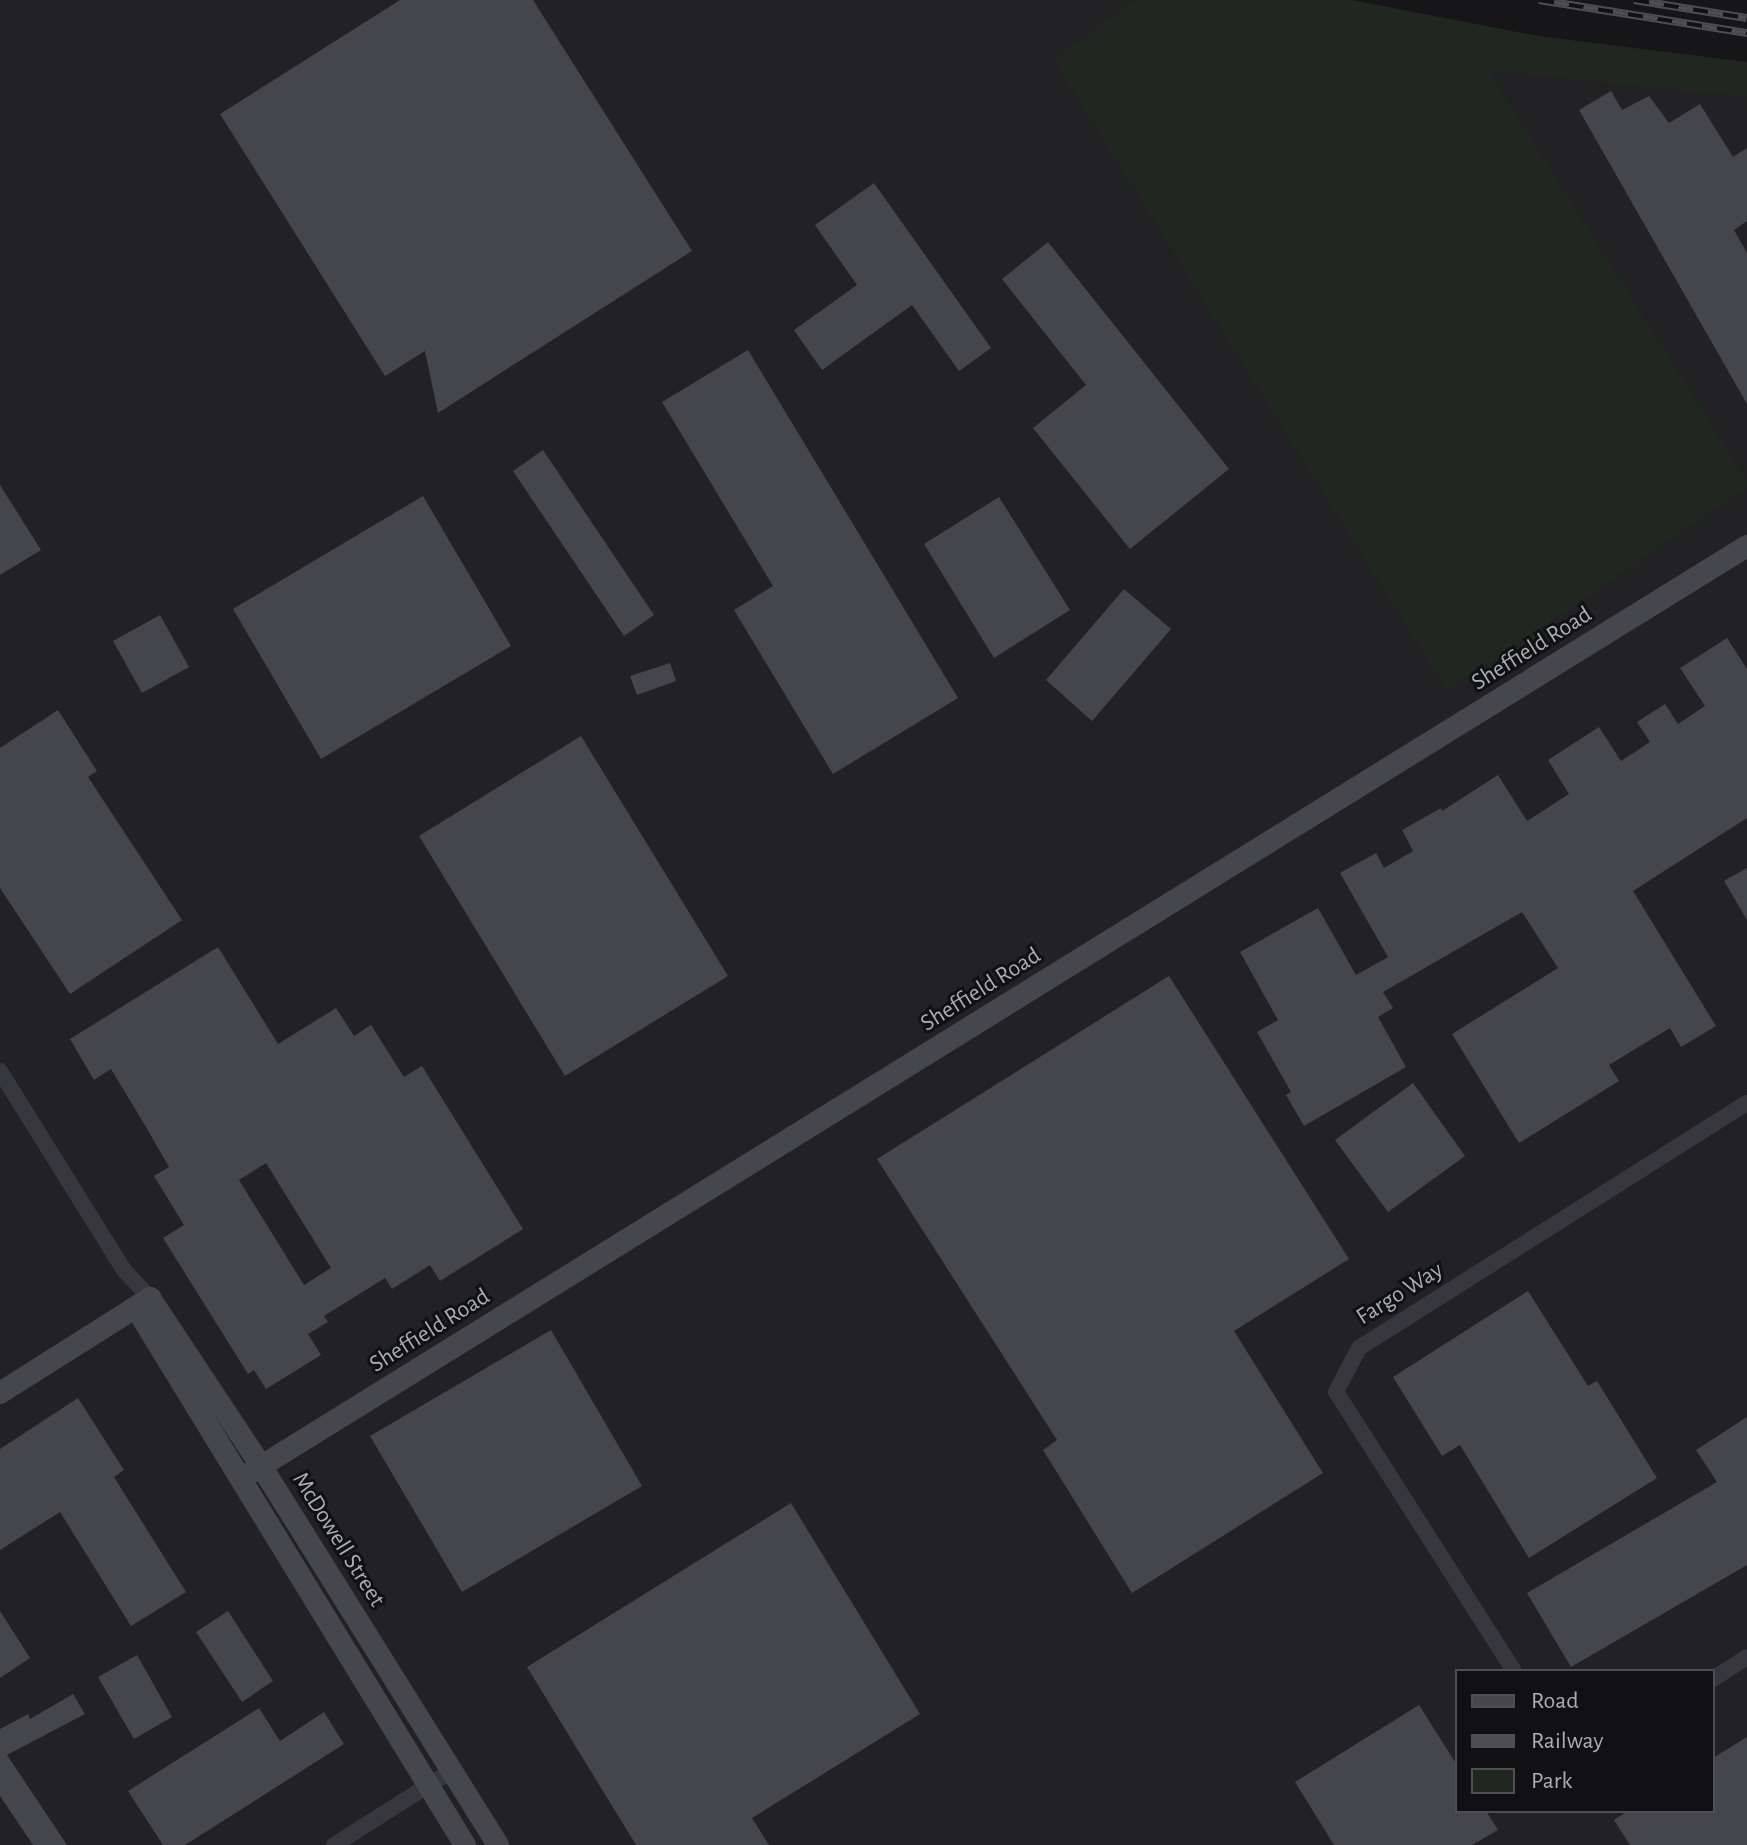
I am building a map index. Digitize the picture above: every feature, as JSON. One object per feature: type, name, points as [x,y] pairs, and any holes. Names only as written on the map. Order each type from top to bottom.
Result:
[{"type":"street","name":"Sheffield Road","points":[[242,1478],[1747,546]]},
{"type":"street","name":"McDowell Street","points":[[0,1071],[124,1270],[242,1478],[426,1786],[465,1845]]},
{"type":"street","name":"Fargo Way","points":[[1513,1669],[1336,1392],[1359,1348],[1747,1103]]},
{"type":"street","name":"McDowell Street","points":[[143,1303],[262,1466],[498,1845]]},
{"type":"street","points":[[0,1393],[143,1303]]},
{"type":"street","points":[[1715,1678],[1747,1657]]},
{"type":"street","points":[[334,1845],[451,1771]]},
{"type":"shaded area","points":[[0,0],[1133,0],[1055,60],[1447,690],[1747,488],[1747,1845],[0,1845]]},
{"type":"shaded area","points":[[1487,69],[1747,98],[1747,480]]},
{"type":"green space","points":[[1133,0],[1352,0],[1538,36],[1747,62],[1747,98],[1488,70],[1747,480],[1747,488],[1447,691],[1054,60]]},
{"type":"building","points":[[400,0],[533,0],[692,251],[438,413],[425,351],[385,376],[220,114]]},
{"type":"building","points":[[1611,91],[1622,110],[1649,96],[1669,123],[1700,104],[1733,157],[1747,148],[1747,221],[1734,230],[1747,253],[1747,404],[1579,110]]},
{"type":"building","points":[[874,183],[991,348],[959,371],[912,305],[822,370],[794,330],[857,285],[815,225]]},
{"type":"building","points":[[1048,242],[1229,469],[1130,549],[1033,428],[1086,385],[1002,279]]},
{"type":"building","points":[[748,350],[958,698],[833,774],[734,610],[773,586],[662,402]]},
{"type":"building","points":[[543,450],[654,615],[624,636],[513,471]]},
{"type":"building","points":[[0,485],[41,550],[0,575]]},
{"type":"building","points":[[423,496],[511,646],[321,759],[233,609]]},
{"type":"building","points":[[999,497],[1070,610],[994,658],[924,544]]},
{"type":"building","points":[[1124,589],[1171,629],[1092,721],[1046,680]]},
{"type":"building","points":[[160,615],[189,667],[142,693],[113,641]]},
{"type":"building","points":[[1727,638],[1747,669],[1747,818],[1633,891],[1716,1026],[1681,1047],[1670,1028],[1609,1065],[1619,1081],[1519,1143],[1452,1034],[1558,968],[1522,912],[1383,992],[1393,1008],[1378,1017],[1406,1067],[1304,1126],[1286,1095],[1291,1092],[1257,1032],[1278,1020],[1240,952],[1318,908],[1356,975],[1388,957],[1340,873],[1376,853],[1384,868],[1413,851],[1402,830],[1441,808],[1442,811],[1498,775],[1527,821],[1569,794],[1548,760],[1599,727],[1621,761],[1650,742],[1637,722],[1665,704],[1678,724],[1705,706],[1680,668]]},
{"type":"building","points":[[670,663],[676,681],[637,695],[630,676]]},
{"type":"building","points":[[58,710],[97,771],[88,777],[182,920],[70,994],[0,888],[0,748]]},
{"type":"building","points":[[581,736],[728,976],[565,1076],[419,836]]},
{"type":"building","points":[[1747,868],[1747,920],[1724,881]]},
{"type":"building","points":[[218,947],[278,1044],[336,1008],[354,1036],[371,1025],[404,1077],[422,1066],[523,1229],[440,1281],[430,1265],[392,1289],[385,1278],[324,1316],[328,1322],[308,1334],[321,1355],[266,1389],[254,1370],[248,1374],[163,1238],[184,1225],[154,1176],[169,1167],[111,1069],[94,1080],[70,1039]],"holes":[[[266,1163],[331,1268],[304,1285],[239,1180]]]},
{"type":"building","points":[[1169,976],[1349,1259],[1234,1331],[1323,1473],[1132,1593],[1043,1450],[1057,1440],[877,1159]]},
{"type":"building","points":[[1413,1083],[1465,1156],[1388,1212],[1335,1140]]},
{"type":"building","points":[[1528,1291],[1588,1386],[1597,1381],[1657,1478],[1529,1558],[1460,1445],[1442,1456],[1393,1377]]},
{"type":"building","points":[[551,1330],[642,1486],[462,1592],[370,1436]]},
{"type":"building","points":[[78,1398],[124,1470],[114,1477],[186,1592],[131,1626],[60,1512],[0,1550],[0,1449]]},
{"type":"building","points":[[1747,1417],[1747,1565],[1571,1667],[1527,1593],[1717,1482],[1696,1450]]},
{"type":"building","points":[[791,1503],[920,1714],[752,1818],[769,1845],[636,1845],[527,1667]]},
{"type":"building","points":[[0,1611],[30,1658],[0,1678]]},
{"type":"building","points":[[228,1611],[273,1681],[242,1702],[196,1632]]},
{"type":"building","points":[[137,1655],[172,1717],[134,1739],[98,1677]]},
{"type":"building","points":[[73,1694],[85,1714],[7,1755],[67,1845],[33,1845],[0,1796],[0,1729],[28,1714],[30,1719]]},
{"type":"building","points":[[1419,1705],[1455,1762],[1455,1813],[1487,1813],[1498,1830],[1472,1845],[1334,1845],[1295,1782]]},
{"type":"building","points":[[259,1708],[280,1741],[324,1712],[344,1744],[185,1845],[163,1845],[128,1791]]},
{"type":"building","points":[[1747,1737],[1747,1845],[1630,1845],[1614,1820],[1625,1813],[1715,1813],[1715,1757]]},
{"type":"railway","points":[[1539,0],[1747,33]]},
{"type":"railway","points":[[1634,0],[1747,18]]}]
